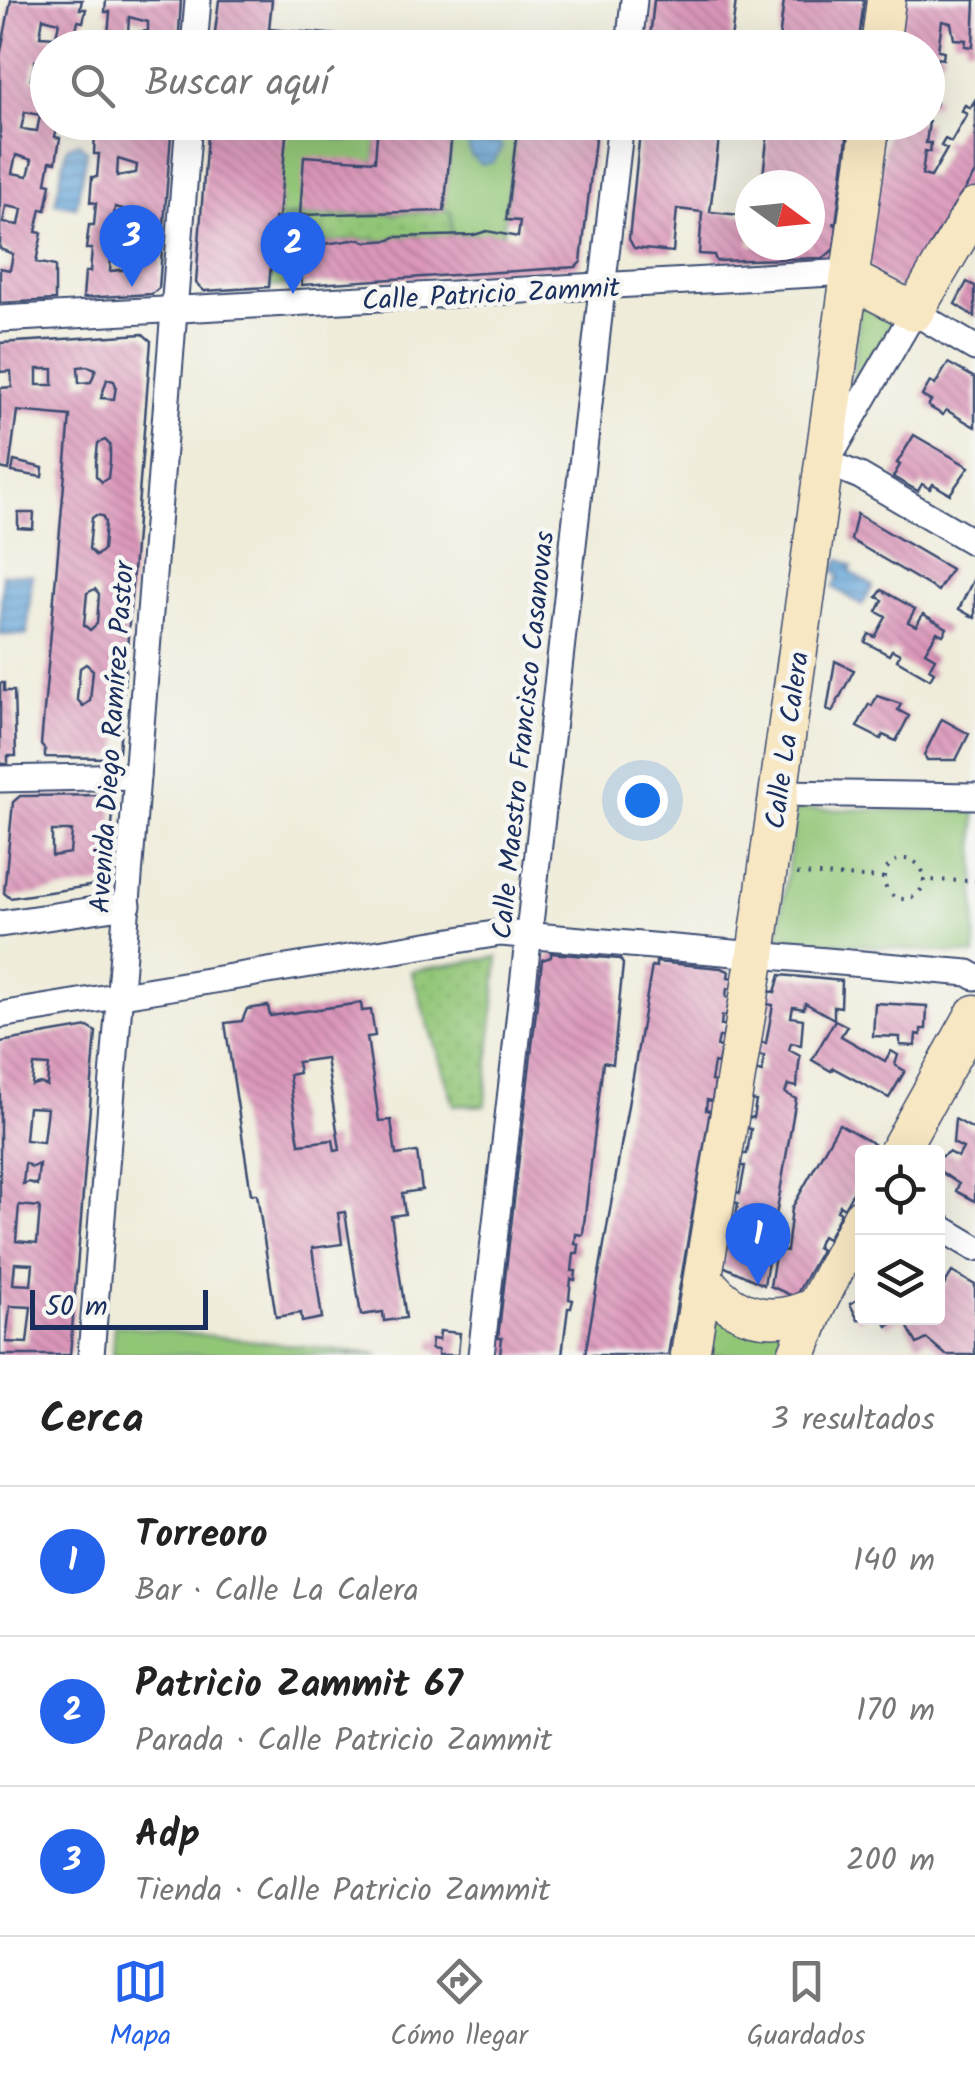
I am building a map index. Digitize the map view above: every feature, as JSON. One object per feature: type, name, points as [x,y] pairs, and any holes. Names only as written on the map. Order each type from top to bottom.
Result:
[{"type":"main road","points":[[882,30],[886,0]]},
{"type":"main road","name":"Calle La Calera","points":[[690,1355],[756,955],[868,140]]},
{"type":"main road","points":[[914,312],[975,208]]},
{"type":"main road","name":"Calle Patricio Zammit","points":[[851,278],[914,312]]},
{"type":"main road","points":[[902,1145],[975,1014]]},
{"type":"main road","points":[[798,1355],[816,1306],[855,1231]]},
{"type":"main road","points":[[703,1278],[728,1306],[763,1319],[799,1314],[816,1306]]},
{"type":"street","points":[[196,30],[198,0]]},
{"type":"street","points":[[631,30],[634,0]]},
{"type":"street","name":"Avenida Diego Ramírez Pastor","points":[[91,1355],[187,140]]},
{"type":"street","name":"Calle Maestro Francisco Casanovas","points":[[481,1355],[619,140]]},
{"type":"street","name":"Calle Patricio Zammit","points":[[0,319],[832,273],[851,278]]},
{"type":"street","points":[[975,348],[914,312],[824,467],[860,476],[975,543]]},
{"type":"street","points":[[0,779],[137,776]]},
{"type":"street","points":[[779,793],[975,796]]},
{"type":"street","points":[[0,924],[128,906]]},
{"type":"street","points":[[0,1015],[500,933],[975,976]]},
{"type":"street","points":[[945,1230],[975,1248]]},
{"type":"path","points":[[891,862],[922,865],[918,896],[887,893],[887,878],[891,862]]},
{"type":"path","points":[[784,874],[887,878]]},
{"type":"path","points":[[922,880],[975,881]]},
{"type":"green space","points":[[284,140],[377,140],[375,161],[300,215],[279,218]]},
{"type":"green space","points":[[451,140],[516,140],[503,233],[451,236],[451,212],[444,211]]},
{"type":"green space","points":[[451,211],[451,236],[313,242],[296,274],[301,274],[302,285],[269,287],[275,218]]},
{"type":"green space","points":[[860,302],[896,320],[851,397]]},
{"type":"green space","points":[[796,809],[975,811],[975,955],[778,938]]},
{"type":"green space","points":[[498,957],[485,1106],[454,1105],[411,971]]},
{"type":"green space","points":[[710,1306],[790,1329],[780,1355],[701,1355]]},
{"type":"green space","points":[[114,1325],[380,1355],[112,1355]]},
{"type":"water","points":[[470,140],[498,140],[502,148],[493,162],[481,164],[471,156]]},
{"type":"water","points":[[78,142],[87,151],[76,207],[55,203],[67,147]]},
{"type":"water","points":[[840,559],[852,566],[850,572],[873,586],[862,605],[833,587],[840,575],[833,571]]},
{"type":"water","points":[[3,574],[32,575],[27,635],[0,635]]},
{"type":"building","points":[[11,0],[82,0],[80,9],[86,9],[76,30],[57,30],[59,22],[43,18],[41,30],[30,30],[30,113],[25,112],[21,129],[30,130],[30,140],[60,140],[56,162],[50,161],[46,210],[41,209],[36,232],[42,233],[36,262],[55,266],[55,300],[0,303],[0,268],[10,270],[13,254],[0,249],[0,56]],"holes":[[[16,155],[32,160],[28,176],[12,173]],[[6,206],[22,209],[19,225],[3,223]]]},
{"type":"building","points":[[106,0],[181,0],[179,30],[148,30],[148,22],[129,17],[128,30],[108,30],[110,12],[105,12]]},
{"type":"building","points":[[219,0],[272,0],[269,29],[281,30],[215,30]]},
{"type":"building","points":[[654,0],[736,0],[732,30],[651,30]]},
{"type":"building","points":[[784,0],[864,0],[860,30],[780,30]]},
{"type":"building","points":[[903,0],[975,0],[973,47],[965,46],[966,40],[954,39],[951,23],[942,21],[941,30],[899,30]]},
{"type":"building","points":[[975,100],[975,173],[934,239],[914,285],[899,289],[872,270],[867,260],[885,140],[931,143],[930,152],[925,151],[922,175],[931,177],[947,149],[941,146],[945,139],[951,142],[967,114],[961,111],[965,105],[970,108]]},
{"type":"building","points":[[95,140],[171,140],[159,288],[152,294],[83,298],[92,249],[86,249],[89,225],[94,225],[96,203],[90,202],[99,154],[94,154]],"holes":[[[118,159],[137,165],[136,173],[117,176]],[[115,207],[134,212],[133,222],[113,224]],[[111,254],[130,259],[129,269],[110,271]]]},
{"type":"building","points":[[207,140],[286,140],[269,287],[204,291],[196,283]]},
{"type":"building","points":[[377,140],[451,140],[444,211],[300,215],[304,156],[375,161]]},
{"type":"building","points":[[516,140],[595,140],[581,262],[576,267],[302,285],[301,274],[296,274],[295,246],[487,231],[518,237],[520,221],[506,220]]},
{"type":"building","points":[[639,140],[719,140],[710,212],[735,214],[735,260],[752,260],[716,261],[714,255],[699,254],[702,212],[677,209],[673,252],[634,248],[629,239]]},
{"type":"building","points":[[767,140],[847,140],[836,224],[833,223],[837,226],[834,249],[825,257],[825,170],[764,170]]},
{"type":"building","points":[[967,282],[975,286],[975,317],[955,304]]},
{"type":"building","points":[[143,334],[151,341],[119,751],[110,758],[45,757],[41,745],[70,416],[17,411],[9,470],[0,468],[0,388],[12,387],[11,371],[0,372],[0,343]],"holes":[[[78,367],[96,369],[91,382],[79,383]],[[37,369],[53,369],[53,385],[37,385]],[[107,379],[116,386],[114,399],[101,398]],[[105,440],[110,445],[110,461],[108,478],[102,482],[96,476],[98,443]],[[102,516],[103,550],[96,556],[89,549],[92,518]],[[95,589],[99,594],[97,624],[90,630],[84,625],[87,593]],[[86,664],[93,670],[90,701],[83,706],[77,699],[80,668]]]},
{"type":"building","points":[[948,363],[975,378],[975,427],[946,410],[943,415],[928,406],[931,401],[922,396],[930,382],[935,385]]},
{"type":"building","points":[[914,435],[969,467],[950,494],[933,484],[930,489],[922,484],[918,491],[893,477]]},
{"type":"building","points":[[14,461],[43,468],[42,477],[12,472]]},
{"type":"building","points":[[18,513],[34,513],[33,529],[18,528]]},
{"type":"building","points":[[857,514],[951,569],[938,591],[851,540]]},
{"type":"building","points":[[975,576],[975,618],[959,609]]},
{"type":"building","points":[[882,590],[915,609],[908,622],[916,626],[923,614],[947,628],[943,635],[937,632],[925,652],[935,658],[929,669],[934,672],[930,679],[897,660],[900,654],[892,650],[889,655],[865,642],[869,634],[875,637],[886,617],[877,612],[883,600],[877,597]]},
{"type":"building","points":[[835,661],[854,670],[832,712],[827,710]]},
{"type":"building","points":[[0,683],[4,683],[4,691],[14,691],[16,756],[8,756],[8,764],[0,764]]},
{"type":"building","points":[[877,696],[901,704],[898,710],[909,716],[896,741],[883,735],[881,739],[857,727]]},
{"type":"building","points":[[942,719],[969,734],[956,760],[927,760],[924,755]]},
{"type":"building","points":[[109,795],[114,800],[108,877],[102,884],[10,898],[4,893],[13,802],[20,796]],"holes":[[[52,831],[72,831],[70,853],[52,856]]]},
{"type":"building","points":[[551,953],[620,959],[623,964],[613,1064],[603,1062],[583,1235],[576,1234],[575,1244],[579,1245],[578,1253],[574,1253],[572,1271],[576,1271],[569,1299],[573,1300],[568,1308],[562,1355],[500,1355],[502,1338],[498,1338],[542,960],[551,957]]},
{"type":"building","points":[[656,962],[721,968],[733,978],[731,989],[727,988],[726,997],[730,998],[726,1016],[722,1016],[721,1025],[725,1025],[717,1046],[721,1047],[718,1064],[714,1063],[712,1101],[707,1100],[706,1110],[710,1111],[668,1355],[585,1355],[652,966],[656,967]]},
{"type":"building","points":[[780,975],[842,981],[841,1007],[834,1006],[834,1019],[805,1003],[804,1009],[793,1007],[791,1017],[803,1019],[801,1045],[791,1043],[789,1050],[800,1056],[797,1087],[788,1085],[785,1093],[796,1099],[764,1285],[723,1266],[730,1218],[736,1216],[738,1203],[733,1202],[734,1191],[740,1193],[745,1166],[739,1166],[741,1154],[747,1154],[751,1129],[745,1128],[747,1117],[753,1118],[756,1101],[750,1100],[755,1070],[762,1072],[763,1067],[764,1056],[757,1055],[759,1042],[766,1043],[773,1005],[766,1004],[768,991],[775,992]]},
{"type":"building","points":[[361,1003],[362,1011],[371,1010],[375,1036],[367,1037],[379,1121],[391,1120],[396,1155],[417,1152],[422,1190],[402,1193],[405,1214],[391,1216],[406,1318],[384,1321],[383,1312],[361,1315],[345,1212],[338,1213],[342,1244],[312,1248],[322,1318],[302,1322],[301,1313],[276,1317],[257,1194],[251,1194],[225,1023],[242,1021],[247,1009],[268,1006],[270,1016]],"holes":[[[326,1058],[340,1150],[335,1151],[333,1140],[299,1144],[289,1075],[299,1073],[297,1062]]]},
{"type":"building","points":[[875,1003],[927,1006],[926,1029],[921,1029],[921,1035],[916,1034],[915,1046],[900,1045],[900,1037],[873,1036]]},
{"type":"building","points":[[835,1020],[847,1026],[841,1036],[885,1061],[891,1051],[898,1055],[895,1065],[905,1071],[889,1098],[812,1060]]},
{"type":"building","points":[[88,1027],[96,1032],[70,1355],[0,1355],[0,1042]],"holes":[[[34,1065],[49,1066],[47,1086],[32,1085]],[[28,1107],[47,1108],[43,1142],[25,1140]],[[25,1163],[32,1167],[39,1164],[37,1185],[23,1184]],[[19,1205],[40,1207],[37,1243],[16,1241]],[[15,1263],[33,1264],[31,1285],[13,1284]],[[10,1306],[31,1307],[27,1343],[6,1342]]]},
{"type":"building","points":[[955,1119],[975,1130],[975,1201],[956,1191],[959,1184],[945,1175],[945,1154],[958,1157],[963,1148],[953,1143]]},
{"type":"building","points":[[839,1124],[874,1144],[855,1145],[855,1188],[844,1208],[840,1205],[837,1211],[841,1213],[827,1239],[822,1236],[817,1248],[821,1250],[795,1297],[770,1286],[776,1250],[787,1251],[792,1208]]},
{"type":"building","points":[[952,1272],[975,1285],[975,1355],[946,1355],[927,1339],[917,1344],[907,1325],[945,1325],[945,1284]]},
{"type":"building","points":[[440,1331],[460,1333],[458,1355],[438,1355],[438,1350],[431,1349],[432,1339],[439,1340]]},
{"type":"place","name":"Adp","points":[[132,287]]},
{"type":"place","name":"Patricio Zammit 67","points":[[293,294]]},
{"type":"place","name":"Torreoro","points":[[758,1285]]}]
